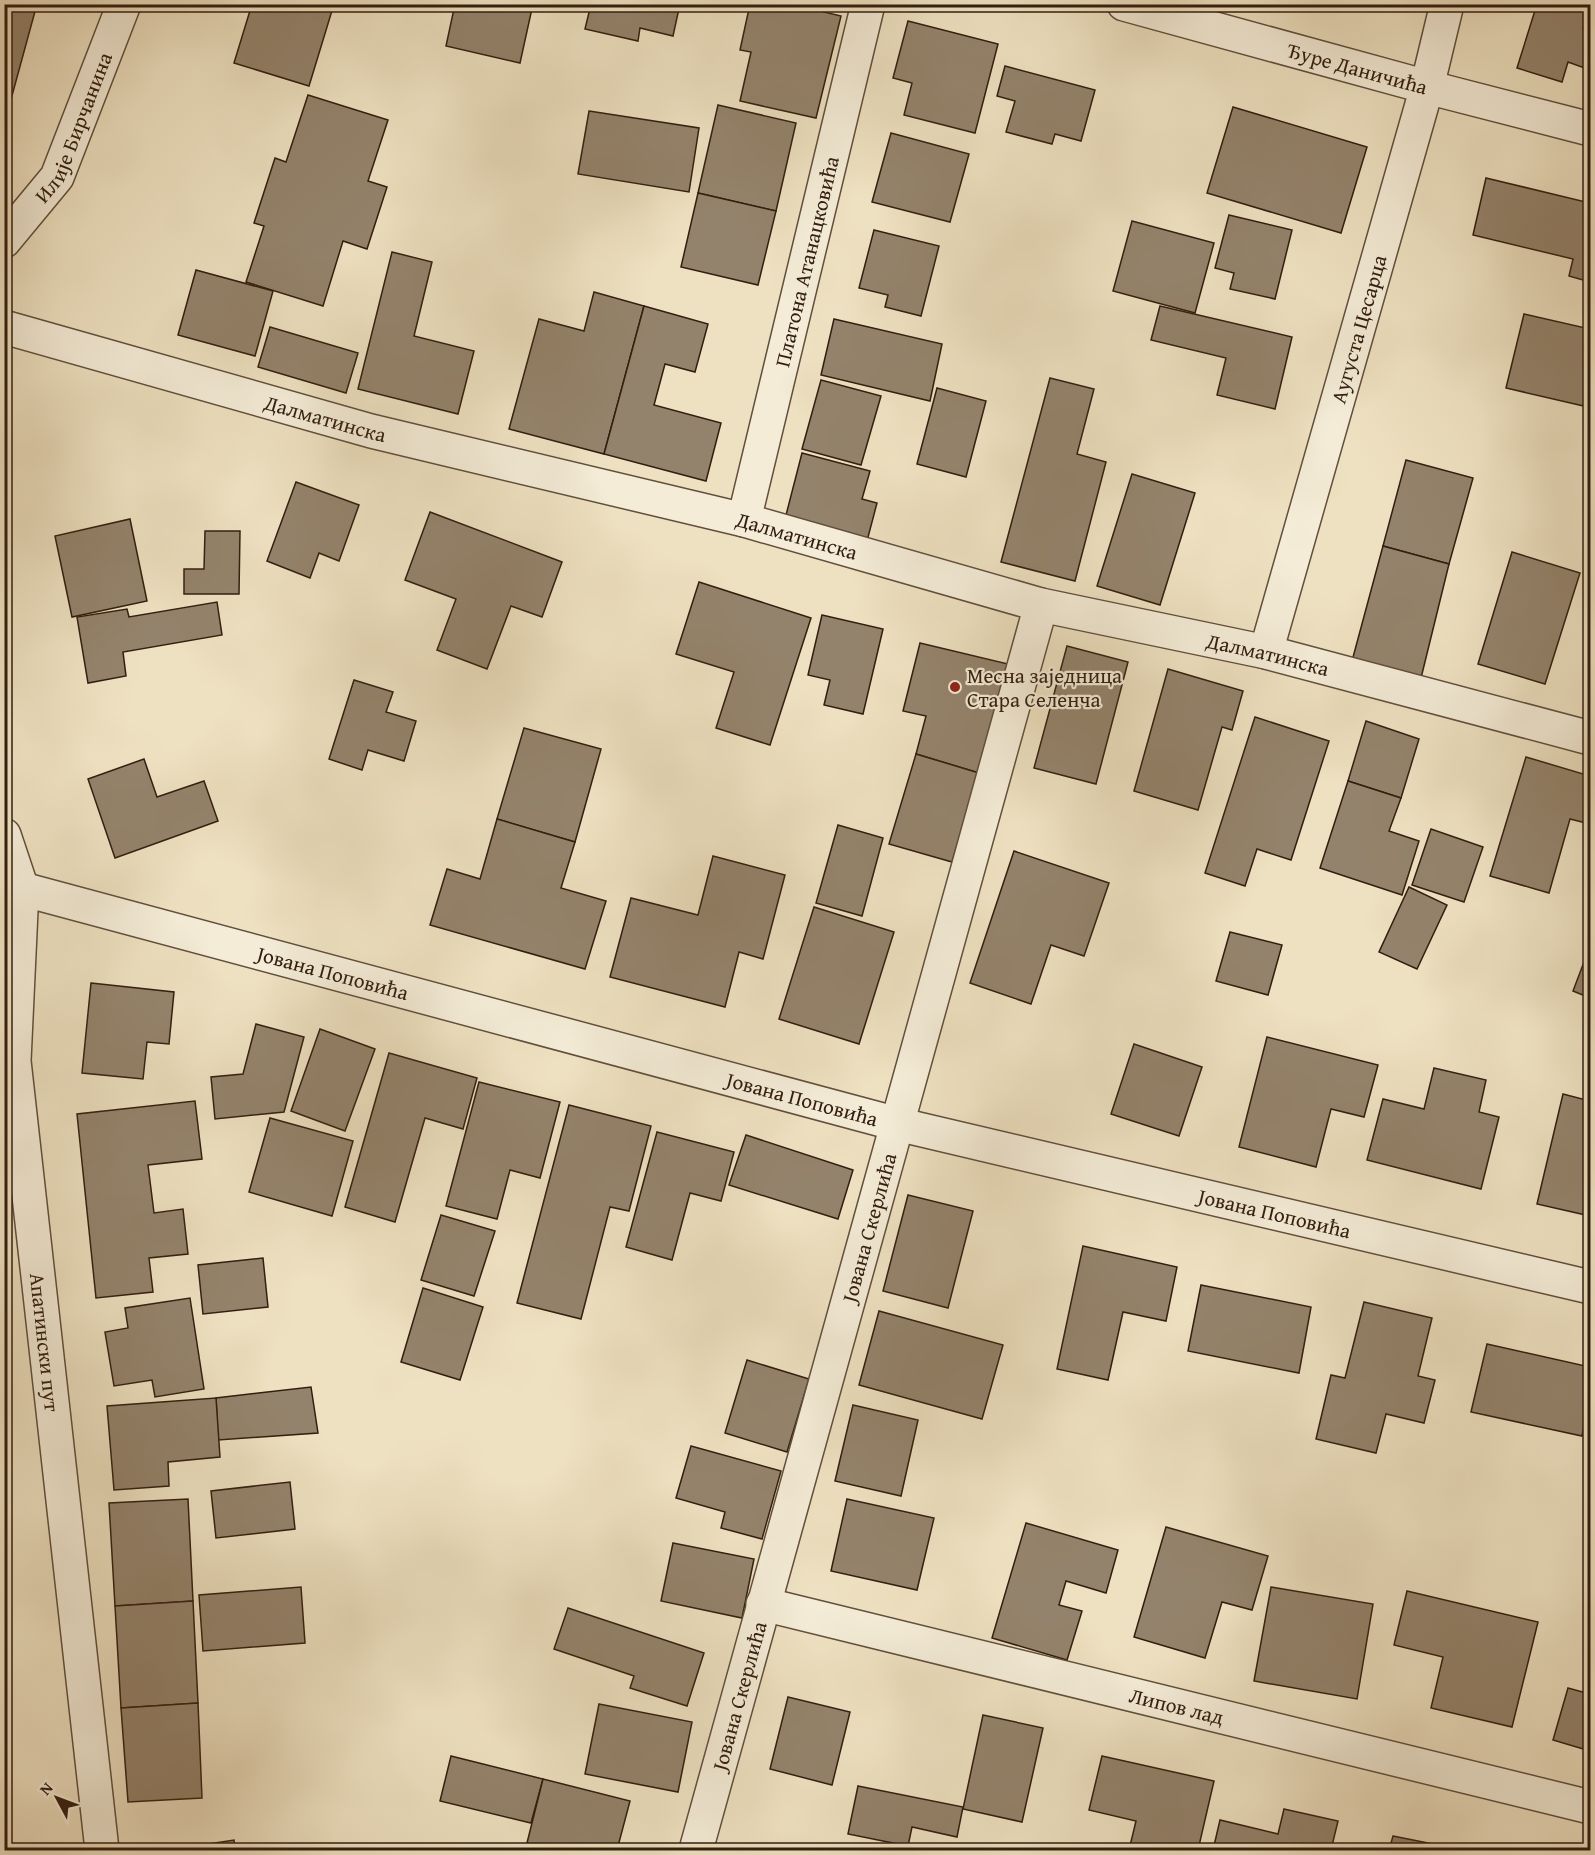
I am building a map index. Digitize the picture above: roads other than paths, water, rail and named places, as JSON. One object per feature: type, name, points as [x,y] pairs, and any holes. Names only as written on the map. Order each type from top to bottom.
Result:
[{"type":"street","name":"Илије Бирчанина","points":[[4,241],[57,177],[124,4]]},
{"type":"street","name":"Платона Атанацковића","points":[[744,520],[868,4]]},
{"type":"street","name":"Ђуре Даничића","points":[[1124,4],[1590,129]]},
{"type":"street","name":"Аугуста Цесарца","points":[[1266,652],[1427,87],[1447,4]]},
{"type":"street","name":"Далматинска","points":[[4,327],[371,431],[744,520],[1041,605],[1266,652],[1590,738]]},
{"type":"street","name":"Јована Скерлића","points":[[696,1851],[1041,605]]},
{"type":"street","name":"Апатински пут","points":[[4,835],[22,889],[14,1061],[102,1851]]},
{"type":"street","name":"Јована Поповића","points":[[22,889],[897,1124],[1590,1287]]},
{"type":"street","name":"Липов лад","points":[[763,1604],[1590,1807]]},
{"type":"place","name":"Месна заједница Стара Селенча","points":[[955,687]]}]
